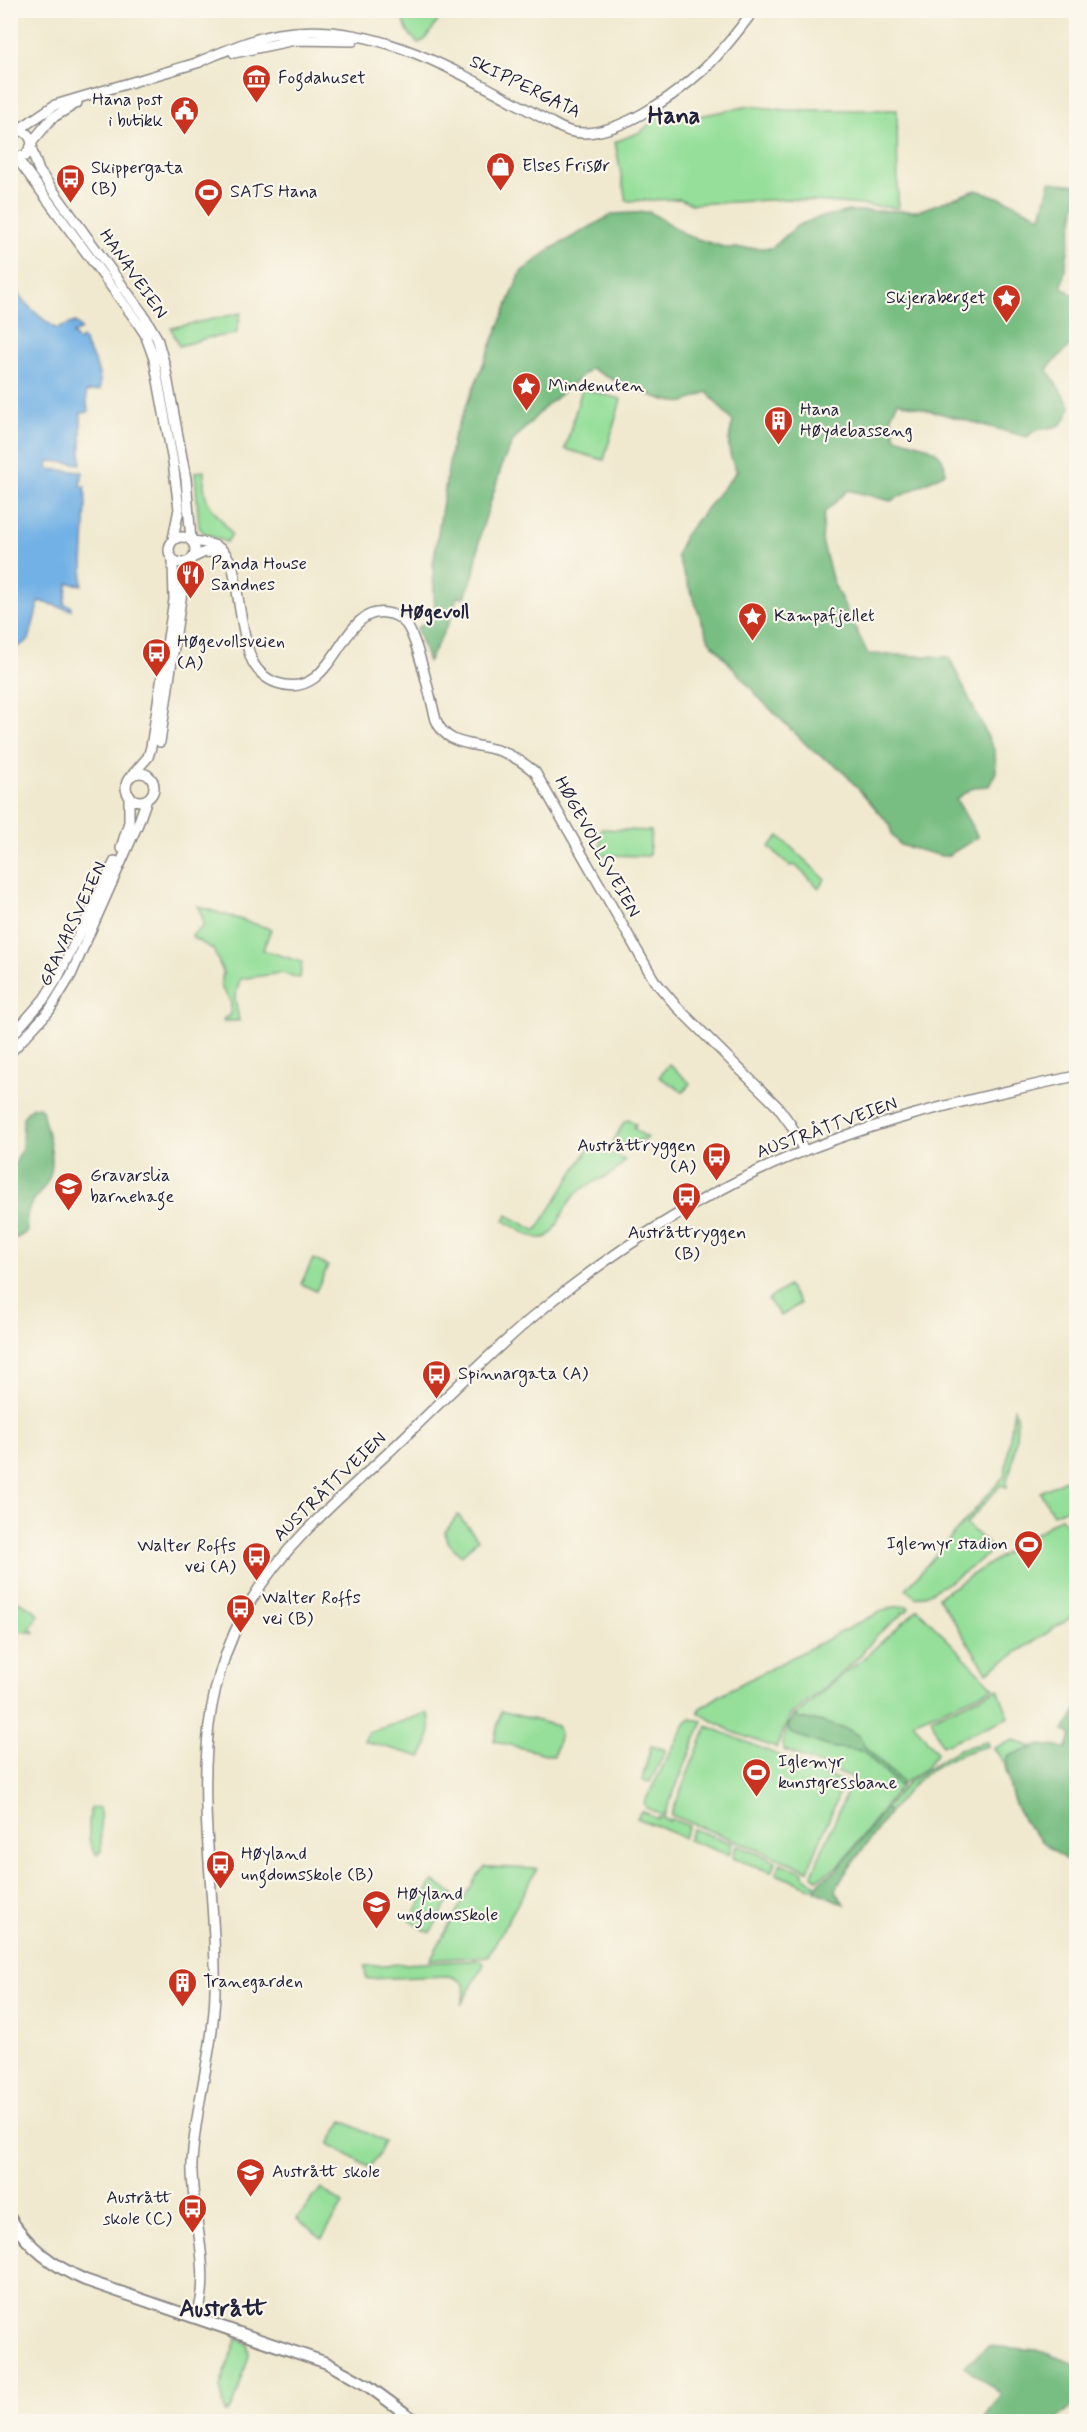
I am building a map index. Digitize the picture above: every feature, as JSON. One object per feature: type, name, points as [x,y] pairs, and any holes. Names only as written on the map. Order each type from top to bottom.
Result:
[{"type":"main road","name":"SKIPPERGATA","points":[[13,132],[55,105],[196,63],[295,40],[345,40],[385,44],[440,63],[552,123],[569,131],[583,133],[611,128],[629,120],[679,88],[716,57],[754,10]]},
{"type":"main road","name":"SKIPPERGATA","points":[[13,156],[25,156],[43,126],[62,111],[98,94]]},
{"type":"main road","points":[[13,132],[26,132],[32,145]]},
{"type":"main road","name":"HANAVEIEN","points":[[32,145],[39,171],[143,314],[157,338],[167,375],[186,479],[192,540]]},
{"type":"main road","name":"HANAVEIEN","points":[[13,156],[135,319],[148,342],[156,370],[178,497],[178,519],[173,539]]},
{"type":"main road","points":[[133,774],[148,757],[151,747],[174,600],[175,584],[172,560],[168,550],[173,539],[181,536],[218,545],[224,553]]},
{"type":"main road","points":[[160,742],[183,585],[195,551],[192,540]]},
{"type":"main road","points":[[172,560],[184,563],[205,552],[224,553]]},
{"type":"main road","name":"HØGEVOLLSVEIEN","points":[[224,553],[233,568],[251,657],[262,674],[273,681],[291,685],[309,682],[333,657],[356,625],[368,615],[388,613],[403,621],[412,638],[436,720],[442,731],[453,740],[506,754],[534,772],[654,981],[677,1007],[778,1107],[791,1125],[804,1151]]},
{"type":"main road","points":[[141,772],[154,782],[153,792],[147,799],[139,801],[129,795],[126,790],[129,778],[141,772]]},
{"type":"main road","name":"GRAVARSVEIEN","points":[[10,1038],[44,999],[58,977],[116,859],[129,822],[129,795]]},
{"type":"main road","name":"GRAVARSVEIEN","points":[[10,1053],[49,1011],[71,975],[147,799]]},
{"type":"main road","name":"AUSTRÅTTVEIEN","points":[[196,2318],[203,2293],[192,2166],[196,2121],[213,2031],[215,1990],[206,1752],[217,1683],[228,1648],[248,1605],[277,1562],[300,1537],[491,1354],[537,1314],[614,1256],[677,1215],[741,1179],[804,1151],[869,1127],[935,1108],[1077,1076]]},
{"type":"main road","points":[[10,2218],[42,2257],[61,2269],[85,2280],[327,2363],[368,2386],[417,2421]]},
{"type":"green space","points":[[442,10],[444,12],[425,40],[418,43],[406,29],[403,11]]},
{"type":"green space","points":[[750,106],[786,110],[897,110],[898,208],[789,199],[692,204],[680,199],[626,201],[615,142],[640,132],[666,110],[673,121]]},
{"type":"green space","points":[[1050,182],[1076,185],[1076,202],[1062,287],[1076,297],[1075,340],[1047,369],[1070,406],[1063,423],[1039,429],[1027,437],[898,402],[891,416],[895,437],[920,444],[935,452],[941,457],[945,473],[891,501],[848,490],[824,513],[822,541],[833,582],[868,654],[949,657],[995,752],[996,772],[989,786],[974,787],[956,799],[978,837],[949,855],[942,856],[900,845],[892,835],[890,825],[841,769],[813,751],[762,701],[709,640],[677,556],[684,536],[737,471],[731,459],[729,447],[733,422],[707,392],[685,402],[665,400],[623,384],[591,368],[544,408],[514,440],[503,462],[481,532],[474,573],[465,597],[457,597],[450,620],[428,662],[417,628],[435,618],[433,565],[453,438],[521,272],[551,249],[613,214],[650,212],[688,236],[727,248],[772,248],[797,226],[816,218],[849,211],[918,211],[976,190],[1004,199],[1041,217]]},
{"type":"green space","points":[[241,313],[236,334],[207,338],[179,346],[171,328]]},
{"type":"green space","points":[[582,389],[621,399],[604,460],[565,449]]},
{"type":"green space","points":[[204,471],[205,494],[211,508],[232,535],[226,542],[204,533],[199,527],[195,472]]},
{"type":"green space","points":[[601,829],[651,831],[649,856],[600,855]]},
{"type":"green space","points":[[779,836],[825,879],[819,888],[795,865],[790,866],[769,847]]},
{"type":"green space","points":[[197,906],[271,929],[263,950],[302,962],[300,978],[281,973],[240,979],[235,997],[239,1021],[223,1021],[224,1018],[230,1016],[231,1002],[221,987],[223,972],[213,949],[193,938],[192,935],[203,927],[202,915]]},
{"type":"green space","points":[[669,1064],[690,1083],[684,1092],[659,1077]]},
{"type":"green space","points":[[32,1107],[39,1107],[42,1110],[51,1149],[51,1172],[48,1181],[28,1211],[27,1232],[17,1238],[11,1238],[11,1173],[22,1148],[23,1117]]},
{"type":"green space","points":[[628,1120],[636,1124],[634,1128],[647,1138],[638,1141],[631,1150],[613,1142],[624,1122]]},
{"type":"green space","points":[[591,1145],[625,1160],[611,1174],[588,1185],[571,1200],[554,1231],[547,1237],[538,1238],[524,1233],[504,1220],[507,1215],[536,1231]]},
{"type":"green space","points":[[313,1259],[328,1266],[316,1291],[301,1284]]},
{"type":"green space","points":[[788,1286],[800,1304],[781,1316],[768,1300]]},
{"type":"green space","points":[[1014,1408],[1016,1438],[1007,1487],[1001,1485],[966,1524],[992,1548],[987,1550],[988,1554],[954,1579],[916,1598],[906,1589],[1005,1475]]},
{"type":"green space","points":[[1076,1475],[1076,1505],[1053,1514],[1040,1492]]},
{"type":"green space","points":[[458,1515],[478,1539],[461,1556],[447,1541],[445,1532]]},
{"type":"green space","name":"Iglemyr stadion","points":[[1061,1517],[1076,1540],[1076,1614],[987,1672],[938,1597]]},
{"type":"green space","points":[[16,1600],[33,1609],[38,1615],[30,1629],[36,1633],[11,1630],[11,1601]]},
{"type":"green space","points":[[907,1606],[909,1608],[907,1611],[902,1612],[902,1615],[878,1634],[856,1660],[791,1714],[776,1748],[733,1732],[699,1713],[699,1709],[727,1691],[882,1611]]},
{"type":"green space","points":[[918,1609],[994,1688],[913,1722],[937,1753],[926,1768],[903,1783],[865,1747],[859,1736],[849,1730],[815,1720],[800,1720],[795,1715],[857,1664]]},
{"type":"green space","points":[[998,1689],[1009,1717],[942,1746],[931,1718]]},
{"type":"green space","points":[[1076,1710],[1076,1867],[1047,1845],[1025,1822],[1011,1793],[1007,1756],[1041,1745],[1067,1748],[1071,1735],[1064,1731]]},
{"type":"green space","points":[[501,1711],[557,1726],[560,1733],[554,1756],[494,1741]]},
{"type":"green space","points":[[427,1713],[430,1723],[429,1735],[421,1757],[364,1741],[367,1733]]},
{"type":"green space","points":[[795,1715],[800,1719],[815,1720],[849,1730],[859,1736],[865,1747],[903,1783],[900,1787],[863,1751],[830,1747],[790,1733],[788,1725]]},
{"type":"green space","points":[[691,1719],[703,1721],[664,1816],[646,1808],[644,1803],[685,1724]]},
{"type":"green space","points":[[788,1725],[790,1733],[830,1747],[863,1751],[900,1787],[839,1866],[817,1879],[812,1874],[853,1778],[784,1750],[782,1744]]},
{"type":"green space","name":"Iglemyr kunstgressbane","points":[[707,1726],[844,1782],[808,1870],[671,1815]]},
{"type":"green space","points":[[1014,1740],[1034,1748],[1008,1756],[1007,1777],[1005,1765],[994,1748]]},
{"type":"green space","points":[[987,1742],[988,1746],[957,1756],[932,1769],[911,1787],[890,1812],[885,1809],[907,1783],[946,1757],[960,1749]]},
{"type":"green space","points":[[651,1746],[664,1749],[665,1752],[650,1782],[642,1780]]},
{"type":"green space","points":[[90,1808],[100,1808],[101,1851],[97,1855],[93,1851],[90,1840]]},
{"type":"green space","points":[[885,1809],[890,1812],[841,1879],[836,1891],[844,1904],[815,1891],[820,1881],[838,1869]]},
{"type":"green space","points":[[641,1811],[658,1819],[659,1817],[670,1821],[671,1819],[689,1826],[684,1838],[637,1818]]},
{"type":"green space","points":[[693,1829],[732,1843],[729,1855],[688,1840]]},
{"type":"green space","points":[[736,1845],[776,1861],[771,1872],[733,1858]]},
{"type":"green space","points":[[780,1863],[804,1872],[804,1876],[816,1885],[813,1889],[776,1874]]},
{"type":"green space","points":[[485,1867],[537,1869],[488,1956],[430,1960],[477,1876]]},
{"type":"green space","points":[[433,1881],[453,1894],[430,1933],[410,1921]]},
{"type":"green space","points":[[481,1960],[484,1964],[461,2005],[465,1989],[463,1983],[448,1976],[366,1979],[365,1966]]},
{"type":"green space","points":[[343,2121],[385,2142],[370,2168],[329,2144]]},
{"type":"green space","points":[[321,2188],[343,2204],[322,2238],[297,2219]]},
{"type":"green space","points":[[237,2337],[248,2344],[249,2356],[233,2406],[225,2412],[220,2387]]},
{"type":"green space","points":[[988,2346],[1037,2350],[1076,2364],[1076,2402],[1054,2421],[983,2421],[1001,2394],[964,2366]]},
{"type":"water","points":[[10,280],[18,294],[30,307],[57,329],[75,322],[81,329],[73,334],[78,341],[82,338],[89,350],[98,370],[100,383],[100,390],[86,392],[88,412],[81,413],[81,464],[49,461],[48,469],[83,472],[80,486],[85,487],[86,504],[82,585],[68,583],[64,604],[71,606],[71,610],[39,601],[29,640],[11,651]]},
{"type":"place","name":"Fogdahuset","points":[[257,104]]},
{"type":"place","name":"Hana post i butikk","points":[[184,136]]},
{"type":"place","name":"Elses Frisør","points":[[501,192]]},
{"type":"place","name":"Skippergata (B)","points":[[70,204]]},
{"type":"place","name":"SATS Hana","points":[[209,218]]},
{"type":"place","name":"Skjeraberget","points":[[1007,324]]},
{"type":"place","name":"Mindenuten","points":[[527,412]]},
{"type":"place","name":"Hana Høydebasseng","points":[[779,446]]},
{"type":"place","name":"Panda House Sandnes","points":[[190,600]]},
{"type":"place","name":"Kampafjellet","points":[[753,642]]},
{"type":"place","name":"Høgevollsveien (A)","points":[[156,678]]},
{"type":"place","name":"Austråttryggen (A)","points":[[717,1182]]},
{"type":"place","name":"Gravarslia barnehage","points":[[69,1212]]},
{"type":"place","name":"Austråttryggen (B)","points":[[687,1222]]},
{"type":"place","name":"Spinnargata (A)","points":[[437,1400]]},
{"type":"place","name":"Iglemyr stadion","points":[[1029,1570]]},
{"type":"place","name":"Walter Roffs vei (A)","points":[[257,1582]]},
{"type":"place","name":"Walter Roffs vei (B)","points":[[241,1634]]},
{"type":"place","name":"Iglemyr kunstgressbane","points":[[757,1798]]},
{"type":"place","name":"Høyland ungdomsskole (B)","points":[[220,1890]]},
{"type":"place","name":"Høyland ungdomsskole","points":[[376,1930]]},
{"type":"place","name":"Tranegarden","points":[[182,2008]]},
{"type":"place","name":"Austrått skole","points":[[251,2198]]},
{"type":"place","name":"Austrått skole (C)","points":[[193,2234]]},
{"type":"district","name":"Hana","points":[[674,116]]},
{"type":"district","name":"Høgevoll","points":[[435,612]]},
{"type":"district","name":"Austrått","points":[[223,2309]]}]
